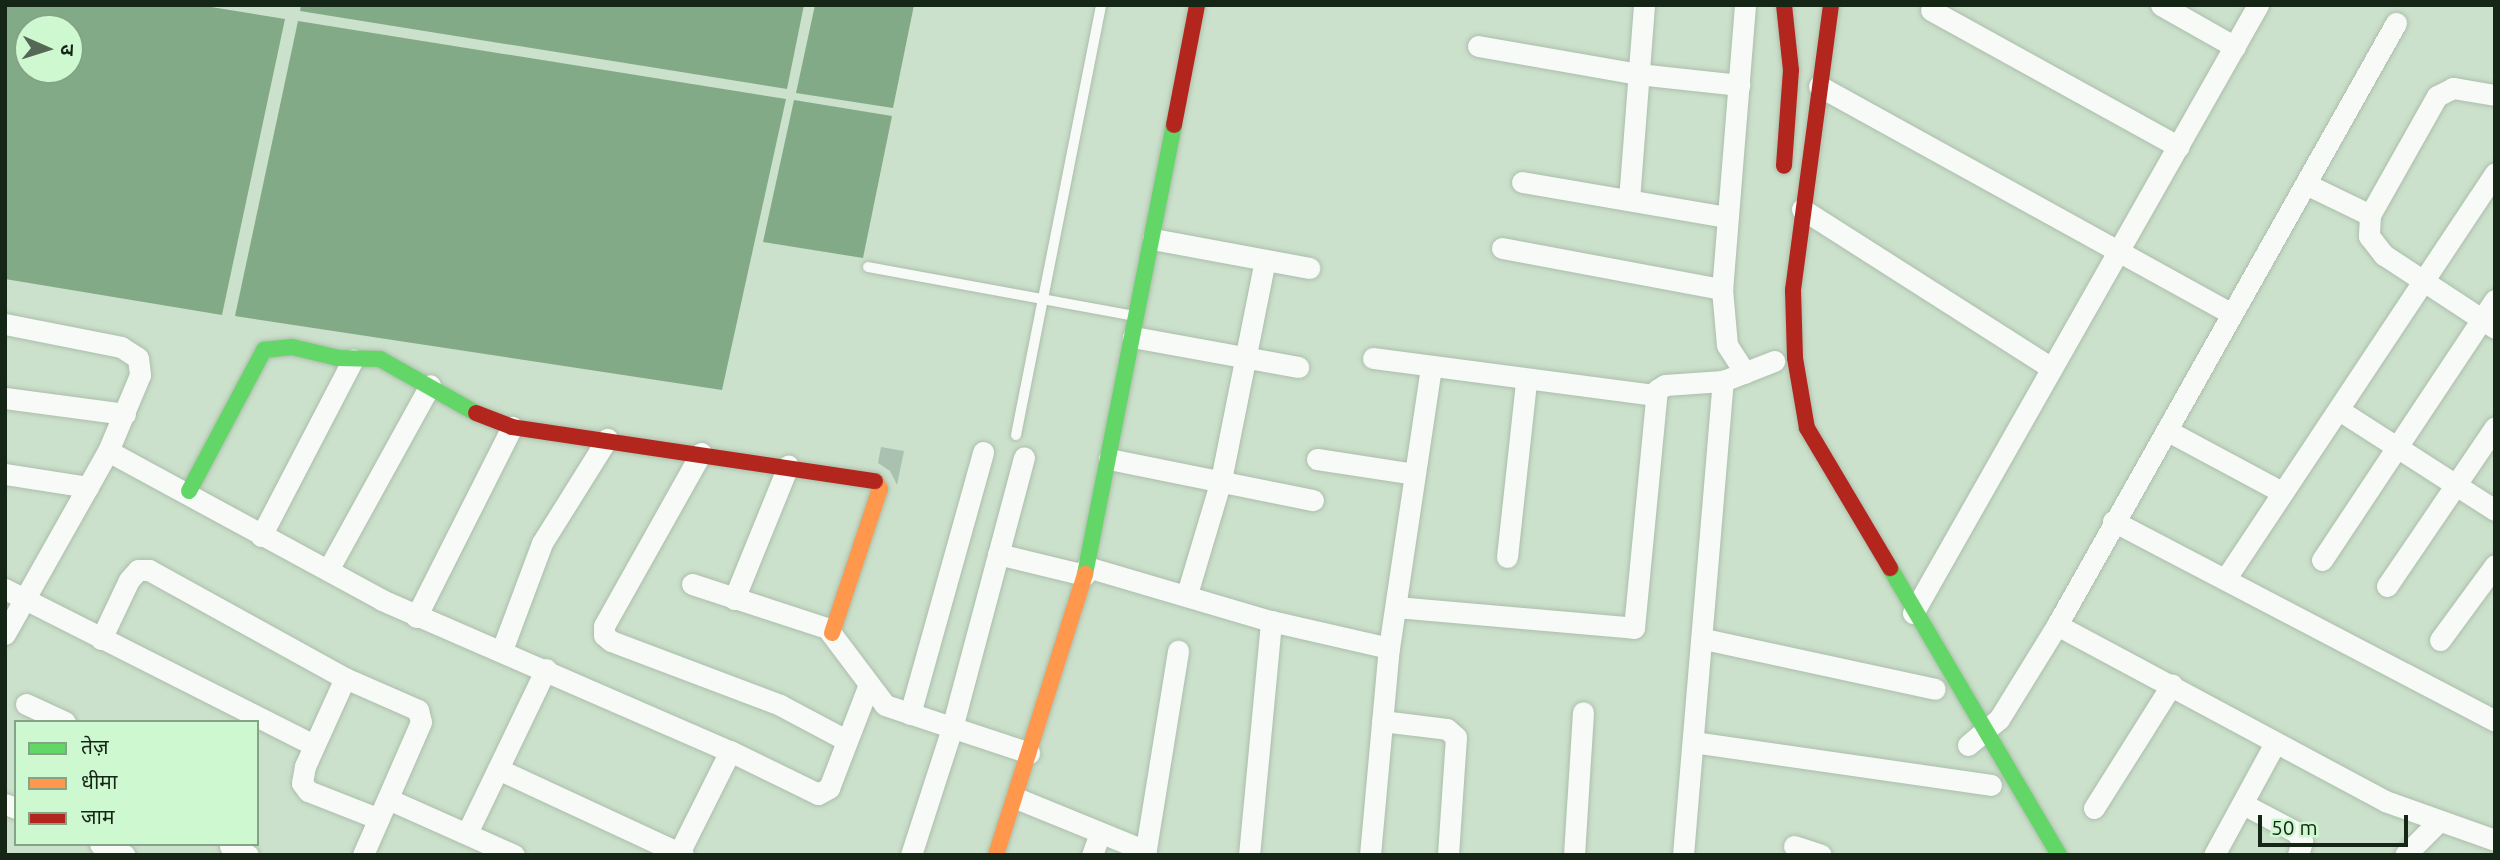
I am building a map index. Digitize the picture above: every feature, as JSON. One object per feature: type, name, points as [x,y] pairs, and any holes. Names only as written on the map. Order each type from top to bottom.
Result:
[{"type":"main road","points":[[996,855],[1086,571],[1197,5]]},
{"type":"main road","points":[[1783,184],[1791,69],[1784,5]]},
{"type":"main road","points":[[1832,5],[1802,209],[1793,332],[1807,428],[1913,613],[1995,790]]},
{"type":"main road","points":[[189,491],[264,350],[292,347],[353,359],[380,359],[486,419],[512,427],[865,477],[879,485],[832,633]]},
{"type":"main road","points":[[1921,665],[1939,694]]},
{"type":"main road","points":[[1972,737],[2059,855]]},
{"type":"street","points":[[1629,200],[1644,5]]},
{"type":"street","points":[[1745,5],[1723,289],[1727,345],[1745,373]]},
{"type":"street","points":[[2161,5],[2235,47]]},
{"type":"street","points":[[1913,613],[2258,5]]},
{"type":"street","points":[[1931,10],[2179,147]]},
{"type":"street","points":[[1972,737],[2057,625],[2113,521],[2168,431],[2231,313],[2396,23]]},
{"type":"street","points":[[1478,46],[1638,74],[1739,85]]},
{"type":"street","points":[[1819,86],[2231,313]]},
{"type":"street","points":[[2488,324],[2423,282],[2372,244],[2370,215],[2442,91],[2453,88],[2495,95]]},
{"type":"street","points":[[2227,578],[2281,492],[2339,410],[2495,173]]},
{"type":"street","points":[[1522,182],[1727,217]]},
{"type":"street","points":[[2306,184],[2370,215]]},
{"type":"street","points":[[1802,209],[2052,368]]},
{"type":"street","points":[[1153,239],[1309,268]]},
{"type":"street","points":[[1502,248],[1723,289]]},
{"type":"street","points":[[1187,594],[1221,480],[1265,260]]},
{"type":"street","points":[[2322,560],[2398,448],[2488,324],[2495,300]]},
{"type":"street","points":[[5,324],[130,351],[138,358],[141,375],[108,451],[5,634]]},
{"type":"street","points":[[1133,337],[1246,355],[1298,367]]},
{"type":"street","points":[[1373,358],[1526,381],[1655,395]]},
{"type":"street","points":[[261,536],[353,359]]},
{"type":"street","points":[[1396,607],[1634,628],[1655,395],[1665,385],[1723,381],[1774,360]]},
{"type":"street","points":[[1370,855],[1389,648],[1431,368]]},
{"type":"street","points":[[1507,557],[1526,381]]},
{"type":"street","points":[[1682,855],[1704,639],[1723,381]]},
{"type":"street","points":[[328,570],[430,385]]},
{"type":"street","points":[[5,398],[125,414]]},
{"type":"street","points":[[2339,410],[2495,510]]},
{"type":"street","points":[[416,617],[512,427]]},
{"type":"street","points":[[2388,586],[2495,427]]},
{"type":"street","points":[[2168,431],[2281,492]]},
{"type":"street","points":[[502,650],[542,543],[607,439]]},
{"type":"street","points":[[108,451],[189,491],[261,536],[416,617],[546,669],[822,794],[829,788],[844,739],[868,687]]},
{"type":"street","points":[[910,714],[983,452]]},
{"type":"street","points":[[701,453],[604,626],[604,635],[611,641],[780,705],[844,739]]},
{"type":"street","points":[[911,855],[952,728],[1024,457]]},
{"type":"street","points":[[1109,459],[1312,500]]},
{"type":"street","points":[[1317,459],[1414,474]]},
{"type":"street","points":[[734,599],[788,466]]},
{"type":"street","points":[[5,474],[88,486]]},
{"type":"street","points":[[2113,521],[2227,578],[2495,721]]},
{"type":"street","points":[[998,554],[1187,594],[1271,621],[1389,648]]},
{"type":"street","points":[[2440,640],[2495,565]]},
{"type":"street","points":[[101,639],[129,580],[142,569],[345,678],[421,714],[363,855]]},
{"type":"street","points":[[692,584],[832,633],[868,687],[885,705],[1029,753]]},
{"type":"street","points":[[5,589],[314,745]]},
{"type":"street","points":[[1249,855],[1271,621]]},
{"type":"street","points":[[2057,625],[2172,684],[2385,801],[2495,839]]},
{"type":"street","points":[[1704,639],[1939,694]]},
{"type":"street","points":[[1016,798],[1145,853],[1178,651]]},
{"type":"street","points":[[467,833],[546,669]]},
{"type":"street","points":[[345,678],[305,765],[304,788],[467,833],[514,855]]},
{"type":"street","points":[[2094,808],[2172,684]]},
{"type":"street","points":[[26,704],[61,720]]},
{"type":"street","points":[[1574,855],[1583,712]]},
{"type":"street","points":[[1382,721],[1447,729],[1455,737],[1448,855]]},
{"type":"street","points":[[1693,742],[1995,790]]},
{"type":"street","points":[[2214,855],[2276,743]]},
{"type":"street","points":[[498,769],[680,854],[730,751]]},
{"type":"street","points":[[2243,804],[2296,832],[2302,841],[2298,855]]},
{"type":"street","points":[[2406,855],[2427,847],[2439,821]]},
{"type":"street","points":[[1092,855],[1100,833]]},
{"type":"street","points":[[105,846],[125,855]]},
{"type":"street","points":[[1794,846],[1821,855]]},
{"type":"lane","points":[[1016,435],[1101,5]]},
{"type":"lane","points":[[868,267],[1138,316]]},
{"type":"shaded area","points":[[5,5],[199,5],[285,19],[222,315],[5,279]]},
{"type":"shaded area","points":[[301,5],[804,5],[787,89],[300,11]]},
{"type":"shaded area","points":[[815,5],[914,5],[893,108],[796,93]]},
{"type":"shaded area","points":[[298,21],[786,99],[722,390],[235,316]]},
{"type":"shaded area","points":[[794,100],[892,116],[863,258],[763,242]]},
{"type":"building","points":[[881,447],[904,451],[897,485],[890,471],[878,463]]},
{"type":"traffic: fast","points":[[1085,574],[1174,125]]},
{"type":"traffic: fast","points":[[189,491],[264,350],[292,347],[338,358],[380,359],[476,413]]},
{"type":"traffic: fast","points":[[1890,568],[2059,855]]},
{"type":"traffic: slow","points":[[832,633],[880,489],[875,481]]},
{"type":"traffic: slow","points":[[996,855],[1085,574]]},
{"type":"traffic: jam","points":[[1174,125],[1197,5]]},
{"type":"traffic: jam","points":[[1784,5],[1791,70],[1784,166]]},
{"type":"traffic: jam","points":[[1831,5],[1793,290],[1795,358],[1807,428],[1890,568]]},
{"type":"traffic: jam","points":[[476,413],[512,427],[875,481]]}]
